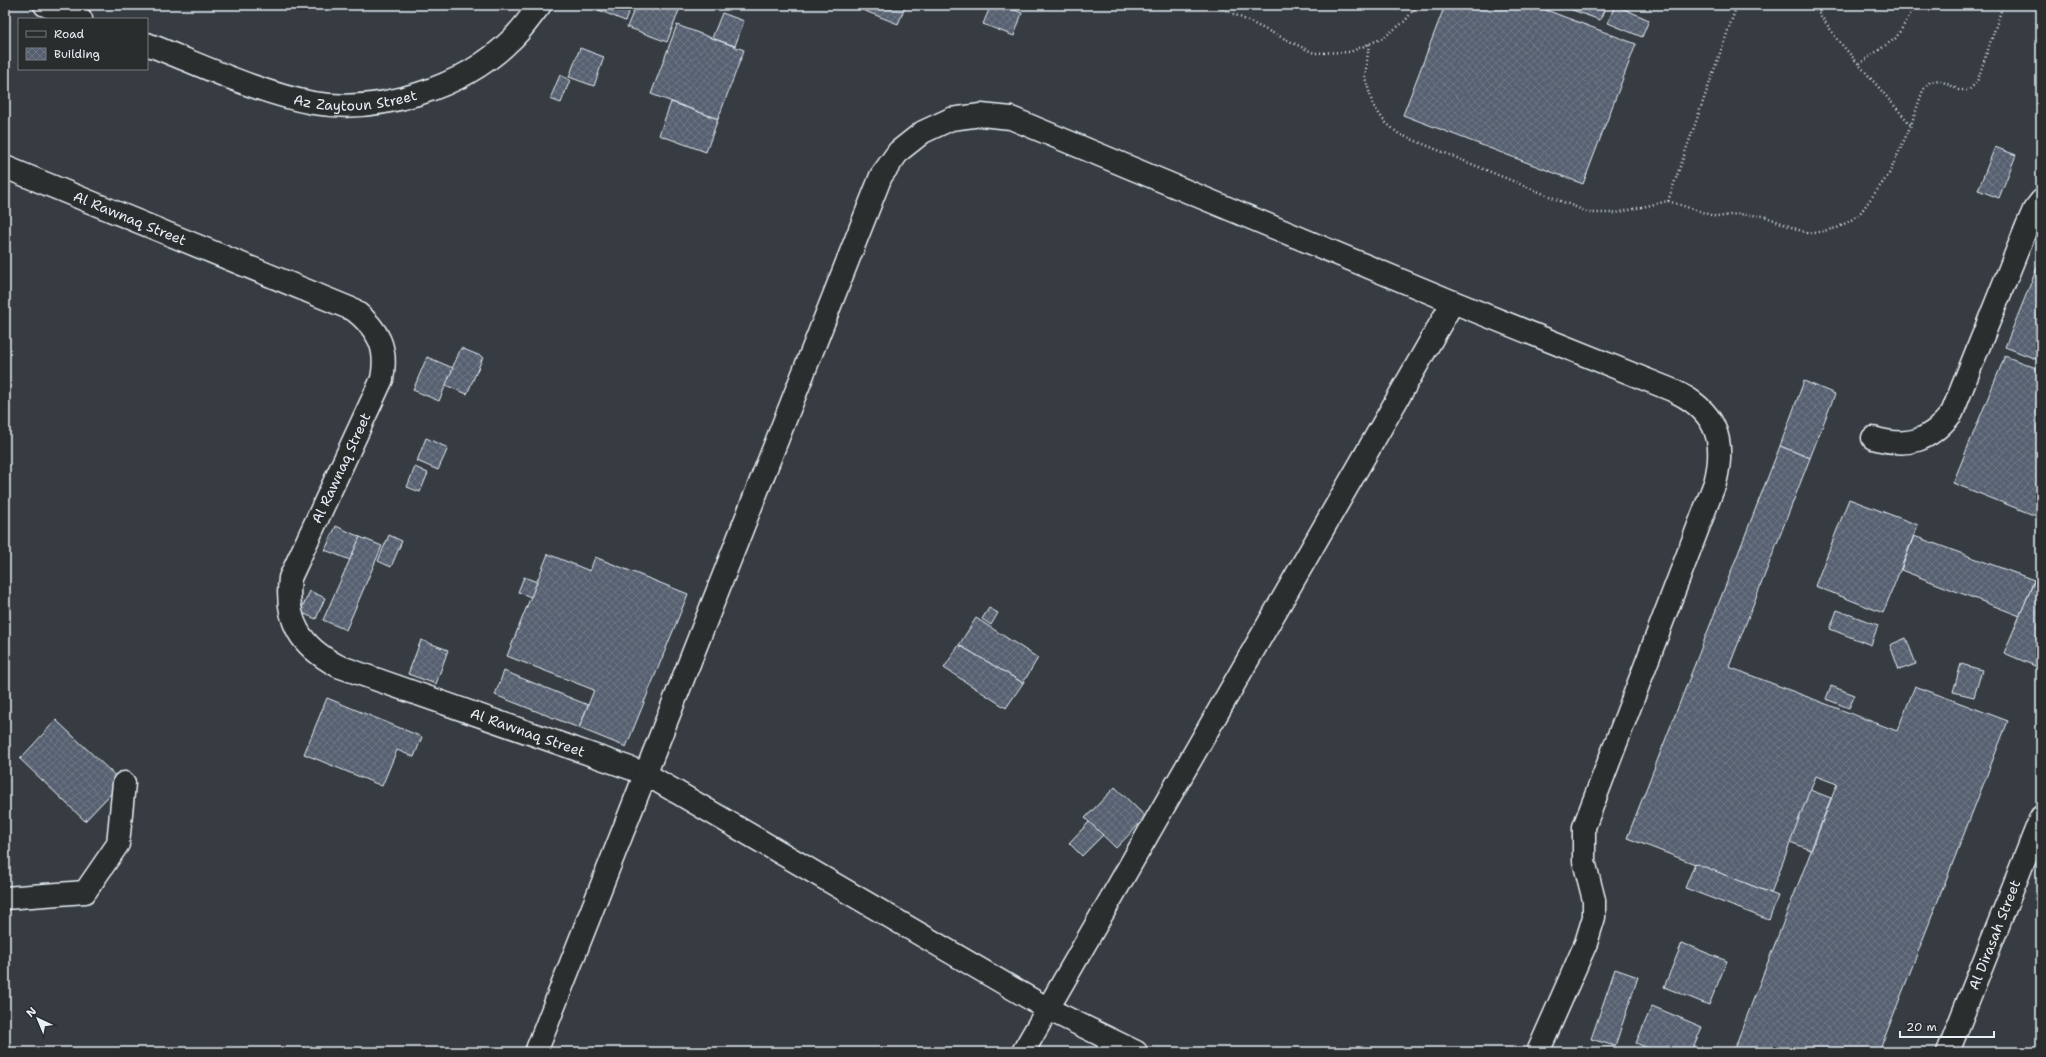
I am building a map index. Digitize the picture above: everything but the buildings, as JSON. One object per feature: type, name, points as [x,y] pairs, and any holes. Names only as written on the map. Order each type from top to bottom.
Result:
[{"type":"street","points":[[45,5],[78,18]]},
{"type":"street","name":"Az Zaytoun Street","points":[[148,44],[262,89],[313,103],[367,105],[420,95],[469,73],[511,40],[540,5]]},
{"type":"street","points":[[536,1052],[644,773],[881,176],[899,151],[923,132],[951,119],[981,115],[1011,118],[1453,302],[1690,398],[1704,411],[1715,427],[1720,445],[1720,465],[1715,483],[1587,816],[1582,838],[1584,861],[1594,900],[1593,922],[1586,943],[1538,1052]]},
{"type":"street","name":"Al Rawnaq Street","points":[[5,167],[354,310],[367,320],[376,332],[383,347],[384,358],[382,379],[290,578],[288,596],[290,614],[297,631],[308,646],[322,658],[338,666],[644,773],[1048,1009],[1136,1052]]},
{"type":"street","points":[[1873,438],[1890,443],[1908,443],[1925,437],[1941,427],[1952,413],[2027,226],[2034,210],[2041,201]]},
{"type":"street","points":[[1023,1052],[1453,302]]},
{"type":"street","points":[[5,898],[85,892],[118,844],[124,783]]},
{"type":"street","name":"Al Dirasah Street","points":[[1948,1052],[2041,817]]},
{"type":"path","points":[[1215,5],[1314,53],[1350,52],[1383,38],[1405,21],[1417,5]]},
{"type":"path","points":[[1668,202],[1737,5]]},
{"type":"path","points":[[1810,5],[1819,13],[1837,39],[1911,125]]},
{"type":"path","points":[[1859,64],[1896,38],[1916,5]]},
{"type":"path","points":[[1369,44],[1365,77],[1373,105],[1385,122],[1399,134],[1590,213],[1616,213],[1668,202],[1717,217],[1737,214],[1764,216],[1809,234],[1837,228],[1858,216],[1889,174],[1911,125],[1923,90],[1930,82],[1939,80],[1959,90],[1969,90],[1977,82],[2003,5]]}]
